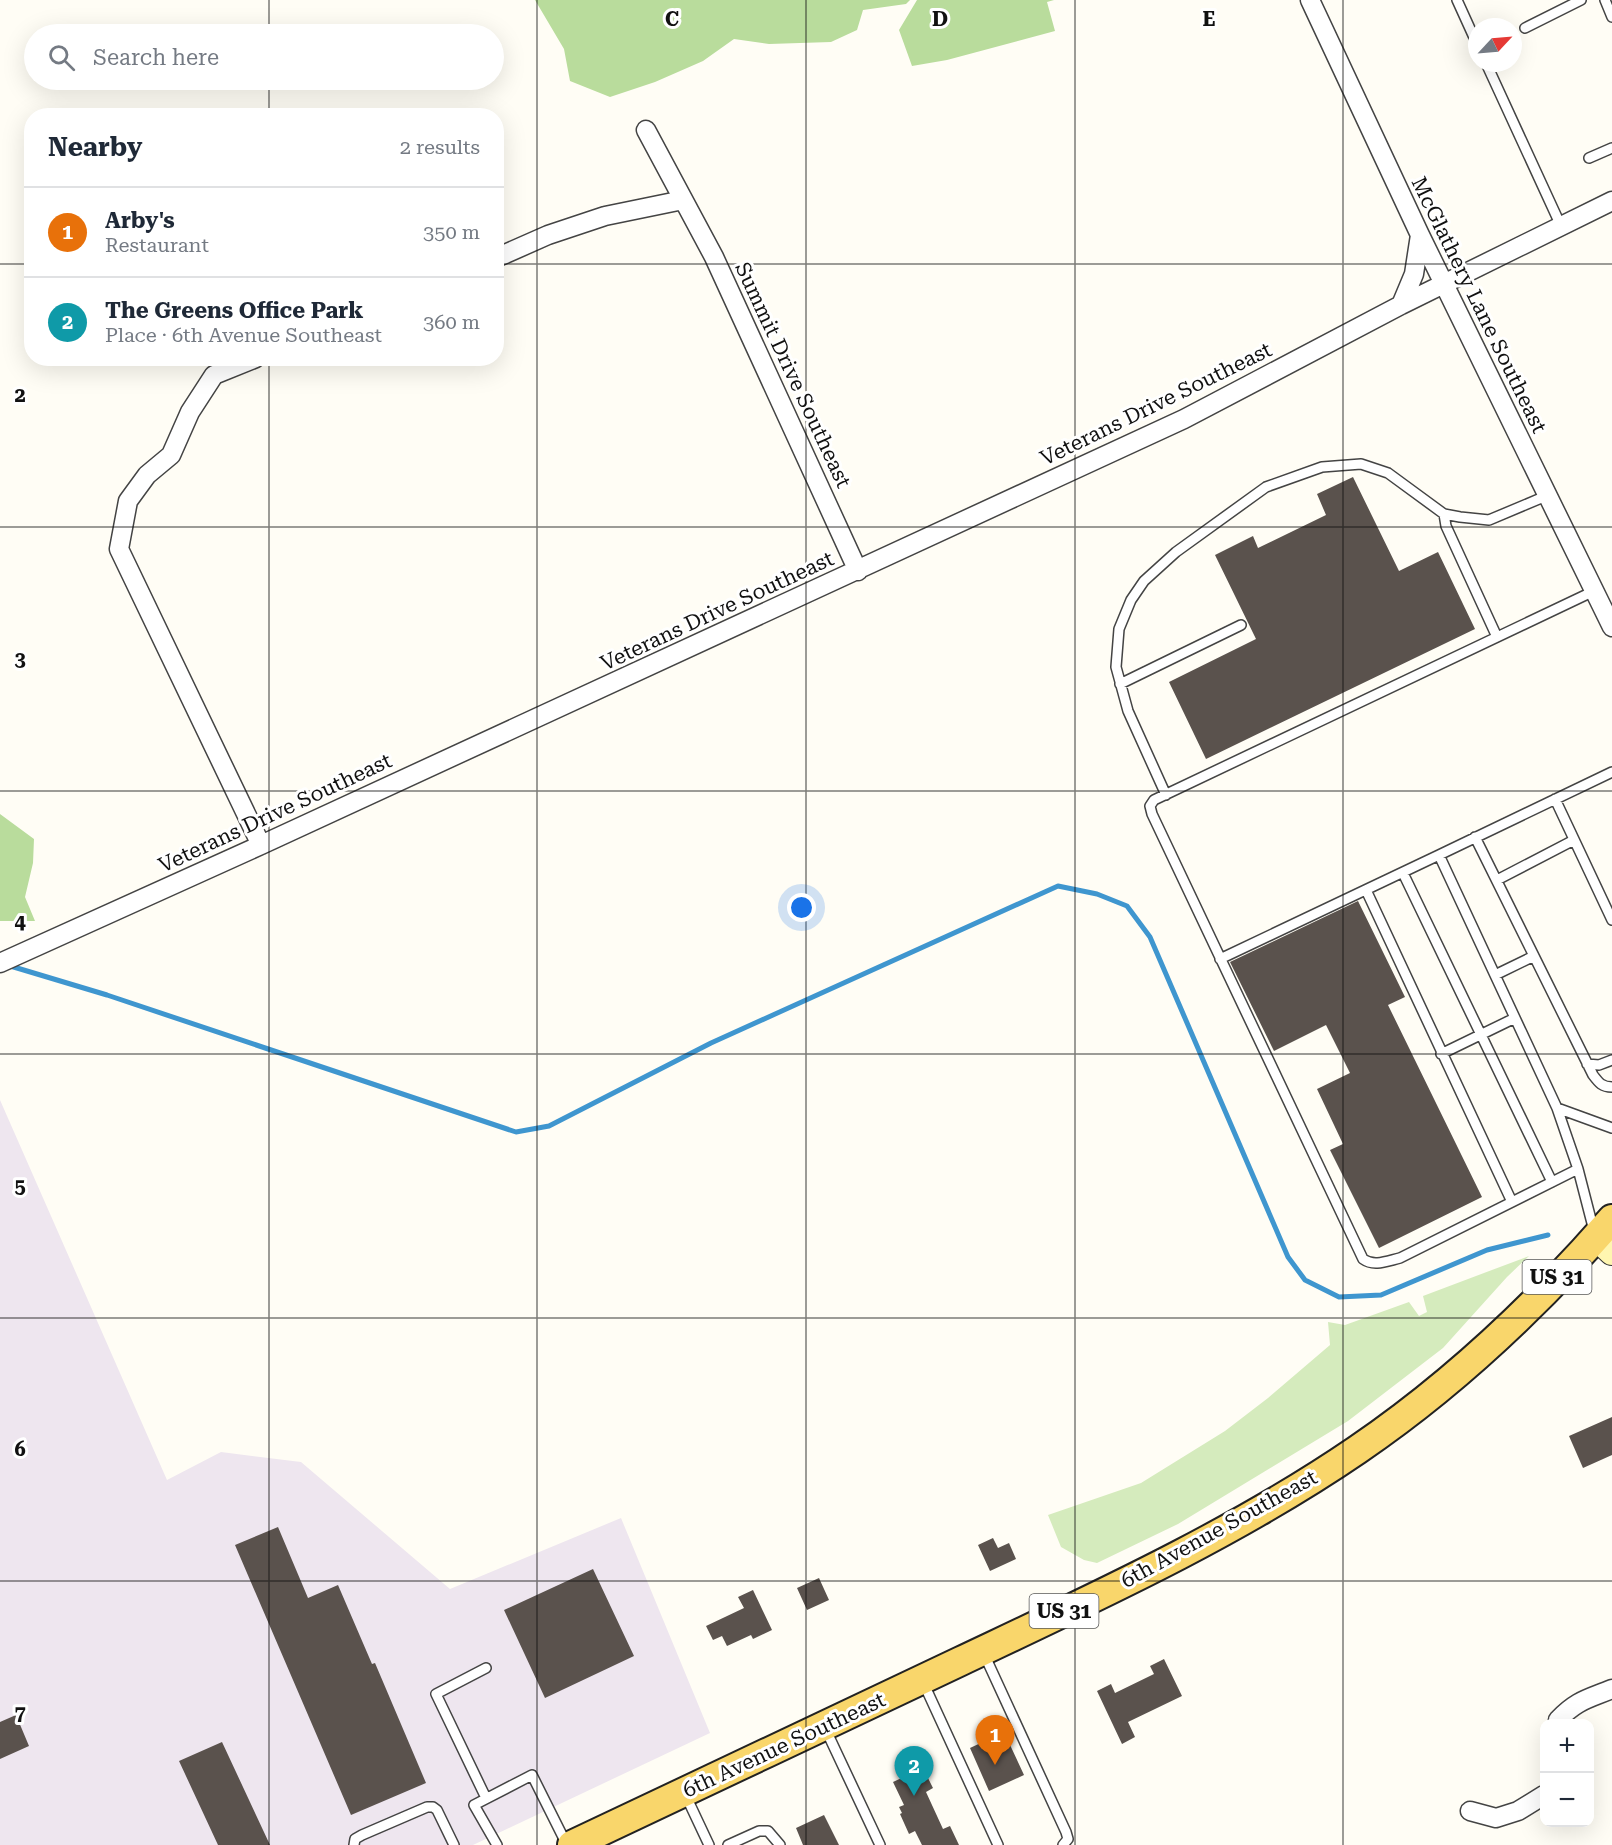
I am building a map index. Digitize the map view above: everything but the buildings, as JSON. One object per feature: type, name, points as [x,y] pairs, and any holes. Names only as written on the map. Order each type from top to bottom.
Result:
[{"type":"main road","name":"6th Avenue Southeast","points":[[569,1845],[922,1680],[1210,1539],[1254,1514],[1357,1450],[1454,1376],[1607,1236]]},
{"type":"street","name":"McGlathery Lane Southeast","points":[[1310,0],[1420,235],[1612,627]]},
{"type":"street","name":"Summit Drive Southeast","points":[[646,130],[714,257],[858,571]]},
{"type":"street","points":[[504,254],[548,235],[605,216],[683,200]]},
{"type":"street","name":"Veterans Drive Southeast","points":[[0,963],[261,846],[1184,419],[1401,305],[1612,201]]},
{"type":"street","points":[[1401,305],[1414,274],[1420,235]]},
{"type":"street","points":[[236,366],[214,375],[190,412],[171,455],[147,475],[128,501],[119,549],[261,846]]},
{"type":"street","points":[[1559,1719],[1571,1707],[1586,1698],[1612,1689]]},
{"type":"street","points":[[1470,1811],[1496,1818],[1518,1811],[1540,1798]]},
{"type":"lane","points":[[1457,0],[1468,24]]},
{"type":"lane","points":[[1525,28],[1581,0]]},
{"type":"lane","points":[[1605,0],[1612,17]]},
{"type":"lane","points":[[1490,72],[1561,226]]},
{"type":"lane","points":[[1590,158],[1612,148]]},
{"type":"lane","points":[[1166,795],[1128,711],[1116,667],[1119,629],[1131,600],[1144,581],[1176,552],[1266,487],[1322,467],[1361,464],[1388,473],[1444,514],[1490,520],[1546,496]]},
{"type":"lane","points":[[1444,514],[1446,526],[1497,637]]},
{"type":"lane","points":[[1578,1169],[1400,1258],[1374,1263],[1368,1263],[1363,1259],[1150,806],[1154,801],[1166,795],[1594,591]]},
{"type":"lane","points":[[1120,684],[1241,625]]},
{"type":"lane","points":[[1220,959],[1612,772]]},
{"type":"lane","points":[[1555,799],[1612,920]]},
{"type":"lane","points":[[1476,837],[1587,1064],[1599,1084],[1612,1087]]},
{"type":"lane","points":[[1497,880],[1574,840]]},
{"type":"lane","points":[[1439,855],[1557,1108],[1578,1169],[1607,1236]]},
{"type":"lane","points":[[1403,873],[1552,1182]]},
{"type":"lane","points":[[1366,890],[1512,1202]]},
{"type":"lane","points":[[1495,975],[1534,956]]},
{"type":"lane","points":[[1441,1054],[1515,1018]]},
{"type":"lane","points":[[1587,1064],[1599,1065],[1612,1060]]},
{"type":"lane","points":[[1557,1108],[1612,1128]]},
{"type":"lane","points":[[982,1651],[1066,1832],[1068,1839],[1063,1845]]},
{"type":"lane","points":[[486,1668],[436,1694],[486,1798]]},
{"type":"lane","points":[[922,1680],[998,1845]]},
{"type":"lane","points":[[824,1725],[880,1845]]},
{"type":"lane","points":[[497,1845],[474,1805],[532,1774],[569,1845]]},
{"type":"lane","points":[[684,1792],[709,1845]]},
{"type":"lane","points":[[354,1845],[355,1839],[362,1835],[426,1807],[433,1807],[437,1810],[454,1845]]},
{"type":"lane","points":[[728,1845],[759,1831],[768,1831],[780,1845]]},
{"type":"shaded area","points":[[0,1100],[167,1480],[221,1452],[301,1462],[450,1589],[621,1518],[710,1733],[473,1845],[0,1845]]},
{"type":"green space","points":[[535,0],[910,0],[906,4],[863,10],[857,30],[831,42],[769,44],[734,39],[703,61],[655,82],[610,97],[570,81],[564,49]]},
{"type":"green space","points":[[917,0],[1054,0],[1047,2],[1055,31],[947,60],[912,66],[899,30]]},
{"type":"green space","points":[[0,814],[34,839],[33,863],[25,897],[35,921],[0,921]]},
{"type":"green space","points":[[1529,1256],[1443,1348],[1348,1421],[1178,1524],[1097,1563],[1084,1560],[1061,1547],[1048,1515],[1141,1483],[1225,1431],[1330,1345],[1328,1322],[1345,1325],[1409,1302],[1419,1316],[1427,1312],[1423,1296]]},
{"type":"waterway","points":[[7,965],[107,995],[516,1132],[549,1126],[711,1043],[1058,886],[1097,894],[1127,906],[1150,937],[1288,1257],[1305,1280],[1339,1297],[1381,1295],[1487,1250],[1548,1235]]},
{"type":"place","name":"Arby's","points":[[995,1765]]},
{"type":"place","name":"The Greens Office Park","points":[[914,1796]]}]
